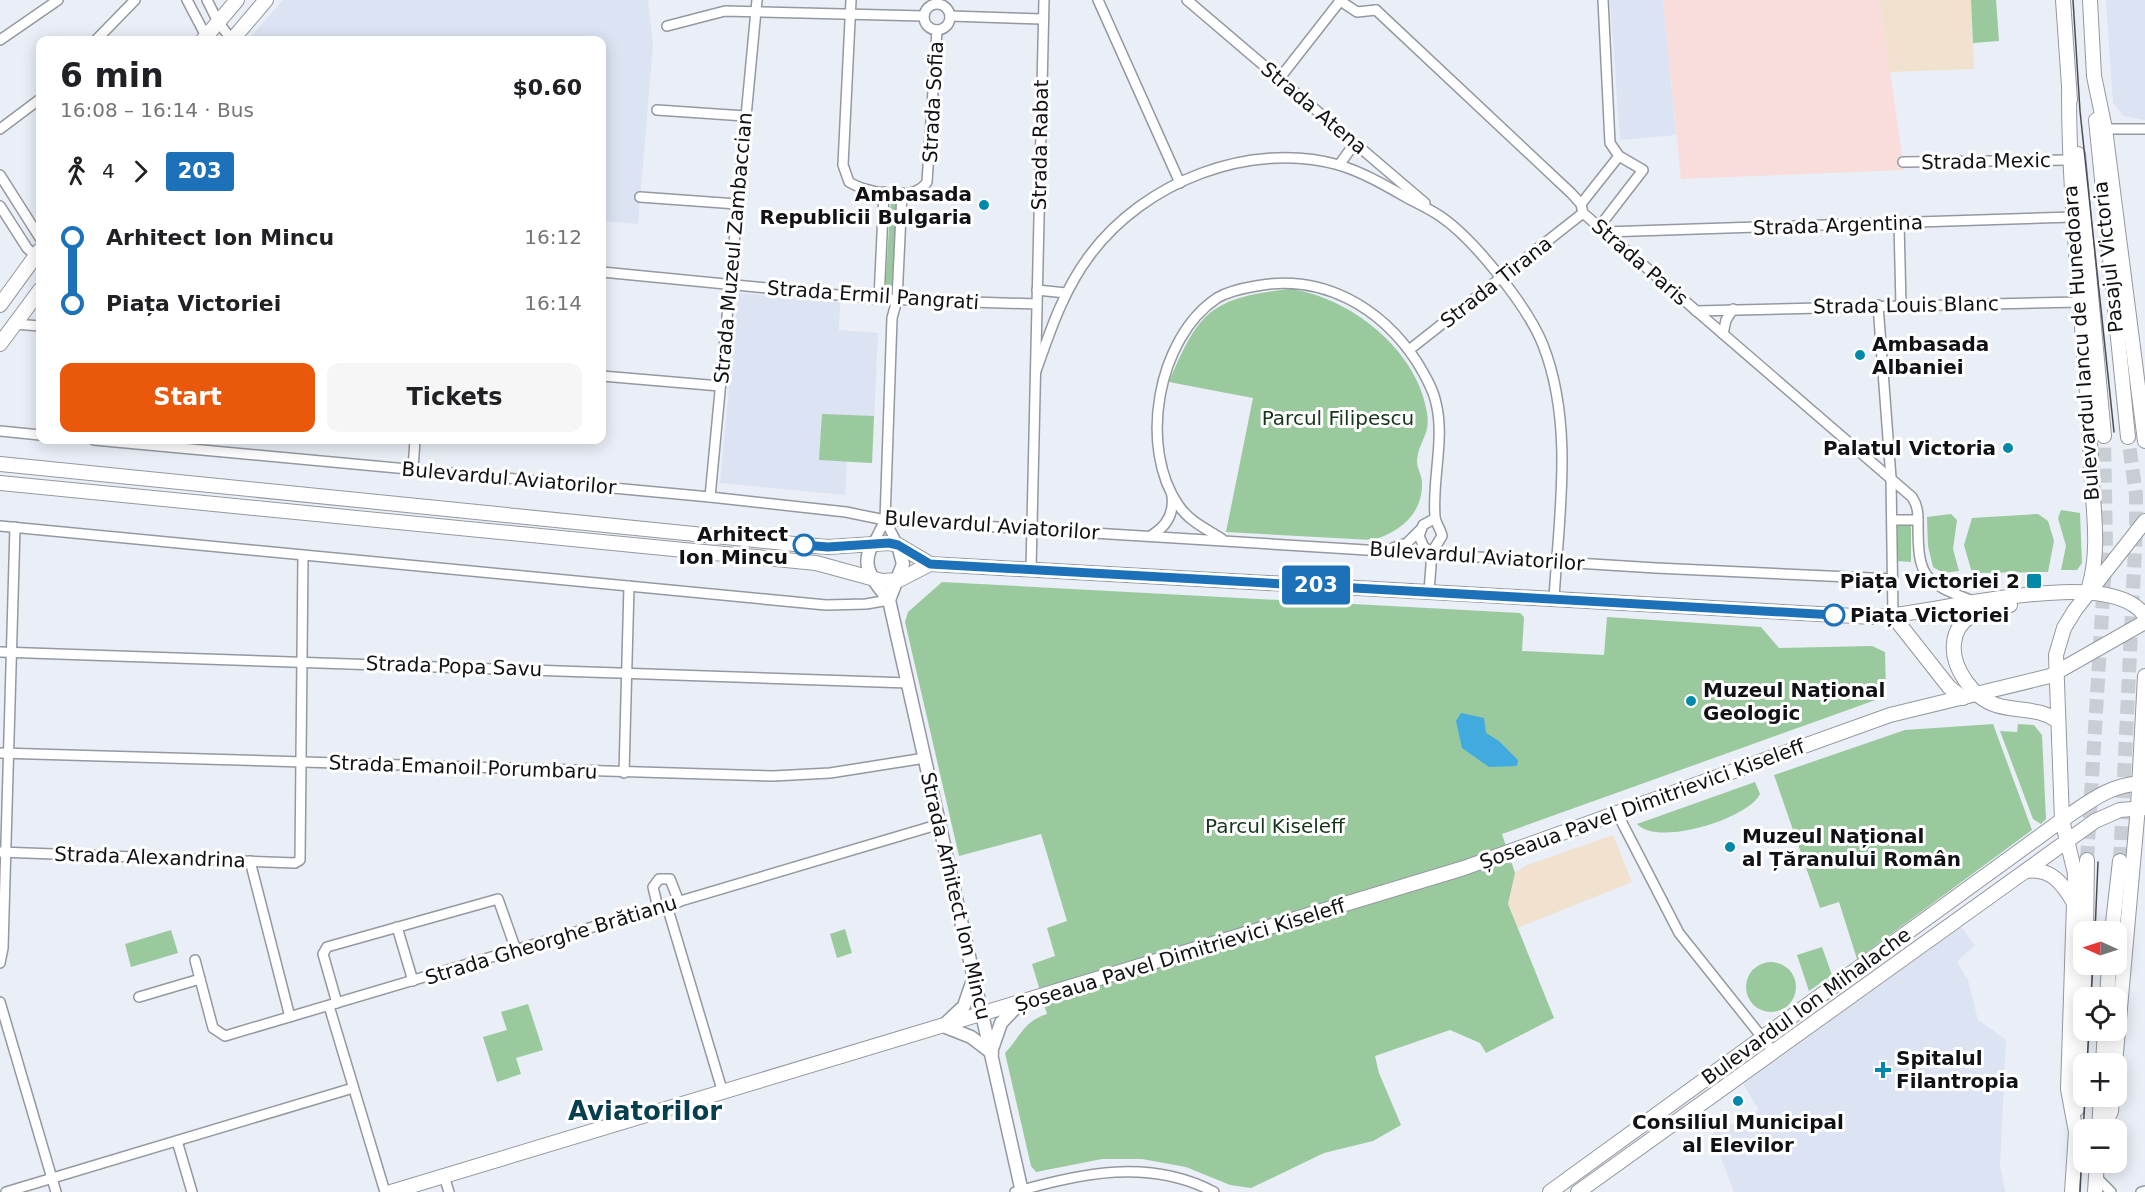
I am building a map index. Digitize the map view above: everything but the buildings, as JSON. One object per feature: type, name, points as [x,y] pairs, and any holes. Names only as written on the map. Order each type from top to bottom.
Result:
[{"type":"main road","points":[[208,36],[237,0]]},
{"type":"main road","points":[[235,36],[266,0]]},
{"type":"main road","name":"Bulevardul Iancu de Hunedoara","points":[[2063,0],[2074,160],[2072,217],[2090,450],[2094,553],[2088,591]]},
{"type":"main road","points":[[2090,0],[2094,76],[2105,129],[2145,441]]},
{"type":"main road","name":"Pasajul Victoria","points":[[2094,76],[2101,185],[2128,437]]},
{"type":"main road","name":"Pasajul Victoria","points":[[2074,160],[2104,436]]},
{"type":"main road","points":[[0,305],[36,260]]},
{"type":"main road","points":[[0,344],[36,295]]},
{"type":"main road","name":"Bulevardul Aviatorilor","points":[[0,464],[832,546],[873,542]]},
{"type":"main road","points":[[0,483],[831,566],[874,580],[899,580],[930,564]]},
{"type":"main road","points":[[2074,1119],[2068,1089],[2075,905],[2074,864],[2062,820],[2056,655],[2064,628],[2088,591],[2145,521]]},
{"type":"main road","points":[[873,542],[898,545],[930,564]]},
{"type":"main road","name":"Strada Arhitect Ion Mincu","points":[[873,542],[866,561],[874,580],[890,600],[992,1053],[1019,1191]]},
{"type":"main road","points":[[890,600],[899,580],[903,558],[898,545]]},
{"type":"main road","name":"Bulevardul Aviatorilor","points":[[930,564],[1864,616],[1893,615]]},
{"type":"main road","points":[[2145,615],[2129,601],[2088,591],[1973,601],[1893,615],[1949,687],[1963,698],[2056,673],[2145,622]]},
{"type":"main road","points":[[2038,595],[2014,604],[1975,613],[1961,624],[1954,639],[1955,661],[1979,694],[1995,705],[2042,712],[2058,721]]},
{"type":"main road","points":[[2116,1053],[2141,808],[2145,676]]},
{"type":"main road","name":"Șoseaua Pavel Dimitrievici Kiseleff","points":[[391,1192],[1414,884],[1890,715],[1963,698]]},
{"type":"main road","points":[[2062,820],[2101,795],[2121,787],[2142,784]]},
{"type":"main road","points":[[2068,841],[2112,812],[2141,808]]},
{"type":"main road","name":"Bulevardul Ion Mihalache","points":[[1550,1192],[2062,820]]},
{"type":"main road","name":"Bulevardul Ion Mihalache","points":[[1586,1190],[1773,1051],[2068,841]]},
{"type":"main road","points":[[2086,921],[2087,860]]},
{"type":"main road","points":[[2113,921],[2120,861]]},
{"type":"main road","points":[[2026,871],[2043,871],[2056,877],[2075,905]]},
{"type":"main road","points":[[2077,1119],[2084,975]]},
{"type":"main road","points":[[974,976],[964,1006],[942,1026],[971,1037],[992,1053],[1001,1023],[1021,1002]]},
{"type":"main road","points":[[2072,1192],[2073,1173]]},
{"type":"main road","points":[[2095,1192],[2096,1173]]},
{"type":"street","points":[[0,40],[58,0]]},
{"type":"street","points":[[100,36],[135,0]]},
{"type":"street","points":[[187,0],[205,36]]},
{"type":"street","points":[[207,0],[218,22],[229,36]]},
{"type":"street","points":[[851,0],[845,174],[855,186],[902,193],[897,300],[892,318],[885,520],[873,542]]},
{"type":"street","name":"Strada Rabat","points":[[1031,569],[1044,0]]},
{"type":"street","points":[[1098,0],[1180,183]]},
{"type":"street","name":"Strada Atena","points":[[1187,0],[1441,217]]},
{"type":"street","points":[[1279,79],[1339,0],[1357,12],[1376,10],[1379,0]]},
{"type":"street","points":[[1602,229],[1643,170],[1619,156],[1610,143],[1603,0]]},
{"type":"street","points":[[938,2],[945,6],[950,16],[947,26],[937,30],[929,27],[924,16],[930,6],[938,2]]},
{"type":"street","points":[[667,26],[756,5],[850,13],[924,16]]},
{"type":"street","name":"Strada Muzeul Zambaccian","points":[[710,497],[756,5]]},
{"type":"street","name":"Strada Paris","points":[[1376,10],[1602,229],[1891,478],[1916,503],[1918,520]]},
{"type":"street","points":[[950,16],[1043,19]]},
{"type":"street","name":"Strada Sofia","points":[[902,193],[920,189],[929,177],[937,30]]},
{"type":"street","points":[[0,129],[36,102]]},
{"type":"street","points":[[657,110],[745,116]]},
{"type":"street","points":[[2105,129],[2145,129]]},
{"type":"street","points":[[1339,165],[1355,143]]},
{"type":"street","name":"Strada Tirana","points":[[1409,350],[1501,279],[1582,209],[1619,156]]},
{"type":"street","points":[[1036,371],[1066,293],[1103,239],[1141,207],[1180,183],[1221,166],[1251,160],[1302,159],[1339,165],[1383,184],[1441,217],[1467,239],[1501,279],[1538,333],[1551,369],[1557,401],[1562,456],[1554,598]]},
{"type":"street","name":"Strada Mexic","points":[[1903,162],[2074,160]]},
{"type":"street","points":[[0,175],[36,232]]},
{"type":"street","points":[[884,192],[879,299],[887,307],[892,318]]},
{"type":"street","points":[[640,197],[737,204]]},
{"type":"street","points":[[0,206],[36,252]]},
{"type":"street","name":"Strada Argentina","points":[[1602,229],[2072,217]]},
{"type":"street","points":[[1899,223],[1901,305]]},
{"type":"street","name":"Strada Ermil Pangrati","points":[[606,272],[879,299],[1037,304]]},
{"type":"street","points":[[1152,535],[1165,525],[1172,510],[1172,496],[1160,459],[1157,428],[1162,383],[1177,346],[1198,315],[1218,297],[1276,282],[1302,283],[1329,289],[1372,313],[1409,350],[1428,382],[1436,403],[1438,422],[1434,519],[1442,536],[1439,546],[1432,552],[1429,592]]},
{"type":"street","points":[[1037,290],[1066,293]]},
{"type":"street","name":"Strada Louis Blanc","points":[[1696,311],[2079,302]]},
{"type":"street","points":[[1878,305],[1891,478],[1893,615]]},
{"type":"street","points":[[1723,334],[1726,320],[1733,309]]},
{"type":"street","points":[[15,324],[36,326]]},
{"type":"street","points":[[606,376],[720,386]]},
{"type":"street","points":[[0,431],[36,435]]},
{"type":"street","name":"Bulevardul Aviatorilor","points":[[138,444],[710,497],[846,512],[885,520],[1388,549],[1556,562],[1893,579]]},
{"type":"street","points":[[413,469],[415,444]]},
{"type":"street","points":[[0,490],[23,485]]},
{"type":"street","points":[[1172,496],[1186,514],[1224,540]]},
{"type":"street","points":[[1388,549],[1407,543],[1434,519]]},
{"type":"street","points":[[885,520],[898,545]]},
{"type":"street","points":[[1892,520],[1918,520],[1918,553],[1924,572],[1938,586],[1973,601]]},
{"type":"street","points":[[0,526],[826,605],[866,604],[890,600]]},
{"type":"street","points":[[1,958],[4,753],[11,652],[15,527]]},
{"type":"street","points":[[1420,530],[1420,542],[1432,552]]},
{"type":"street","points":[[301,761],[303,556]]},
{"type":"street","points":[[624,772],[628,586]]},
{"type":"street","name":"Strada Popa Savu","points":[[0,652],[908,682]]},
{"type":"street","name":"Strada Emanoil Porumbaru","points":[[4,753],[624,772],[801,775],[925,758]]},
{"type":"street","name":"Strada Alexandrina","points":[[3,852],[294,863],[300,860],[301,761]]},
{"type":"street","points":[[1617,813],[1680,933],[1773,1051]]},
{"type":"street","name":"Strada Gheorghe Brătianu","points":[[195,960],[213,1028],[225,1036],[940,824]]},
{"type":"street","points":[[250,861],[290,1017]]},
{"type":"street","points":[[680,902],[670,879],[659,879],[653,887],[663,907],[723,1093]]},
{"type":"street","points":[[385,1192],[353,1088],[333,1005],[323,954],[325,949],[498,899],[516,950]]},
{"type":"street","points":[[398,927],[413,981]]},
{"type":"street","points":[[139,997],[200,979]]},
{"type":"street","points":[[0,1002],[56,1192]]},
{"type":"street","points":[[6,1192],[353,1088]]},
{"type":"street","points":[[177,1141],[192,1192]]},
{"type":"street","points":[[1019,1191],[1090,1174],[1136,1171],[1173,1175],[1214,1192]]},
{"type":"street","points":[[444,1176],[449,1192]]},
{"type":"street","points":[[2096,1177],[2111,1192]]},
{"type":"shaded area","points":[[283,0],[648,0],[653,44],[638,224],[606,221],[606,36],[252,36]]},
{"type":"shaded area","points":[[1610,0],[1663,0],[1676,135],[1620,140]]},
{"type":"shaded area","points":[[1663,0],[1880,0],[1904,170],[1681,179]]},
{"type":"shaded area","points":[[1880,0],[1971,0],[1974,69],[1890,72]]},
{"type":"shaded area","points":[[2106,0],[2145,0],[2145,120],[2123,116],[2113,103]]},
{"type":"shaded area","points":[[738,293],[840,302],[839,330],[878,333],[872,463],[847,462],[845,495],[720,483]]},
{"type":"shaded area","points":[[1613,835],[1632,882],[1517,928],[1508,904],[1515,873],[1527,865]]},
{"type":"shaded area","name":"Spitalul Filantropia","points":[[1961,927],[1975,945],[1957,962],[1968,980],[1978,1020],[2006,1040],[2000,1165],[2005,1192],[1734,1192],[1712,1134],[1759,1110],[1743,1084]]},
{"type":"green space","points":[[1971,0],[1996,0],[1999,41],[1973,43]]},
{"type":"green space","points":[[891,197],[897,200],[892,291],[888,294],[885,290]]},
{"type":"green space","name":"Parcul Filipescu","points":[[1289,289],[1335,302],[1377,330],[1410,368],[1421,390],[1428,421],[1417,461],[1422,480],[1421,494],[1414,513],[1408,520],[1382,537],[1372,540],[1226,532],[1253,398],[1169,382],[1189,339],[1211,312],[1242,297]]},
{"type":"green space","points":[[822,414],[874,416],[872,463],[819,460]]},
{"type":"green space","points":[[2061,510],[2080,513],[2082,563],[2077,570],[2061,570],[2066,546],[2058,518]]},
{"type":"green space","points":[[1951,514],[1957,520],[1953,549],[1959,571],[1943,573],[1933,567],[1928,546],[1927,517]]},
{"type":"green space","points":[[2038,514],[2048,521],[2054,541],[2048,572],[1972,573],[1964,545],[1972,518]]},
{"type":"green space","points":[[1896,524],[1911,524],[1911,562],[1897,561]]},
{"type":"green space","name":"Parcul Kiseleff","points":[[942,582],[1520,613],[1524,617],[1522,651],[1604,655],[1607,617],[1761,627],[1779,648],[1872,646],[1885,652],[1886,691],[1884,697],[1502,834],[1515,873],[1508,904],[1554,1018],[1486,1053],[1480,1043],[1450,1030],[1375,1056],[1379,1073],[1401,1125],[1373,1141],[1324,1153],[1251,1188],[1230,1185],[1186,1167],[1142,1159],[1102,1159],[1036,1172],[1031,1166],[1005,1053],[1028,1025],[1047,1014],[1032,964],[1055,956],[1047,928],[1067,921],[1041,834],[959,856],[905,622],[908,612]]},
{"type":"green space","points":[[1993,724],[2032,830],[1857,959],[1839,902],[1820,908],[1774,775],[1905,730]]},
{"type":"green space","points":[[2018,724],[2034,725],[2042,735],[2046,819],[2041,824],[2033,819],[2000,731],[2017,732]]},
{"type":"green space","points":[[1755,782],[1760,794],[1739,812],[1721,821],[1702,827],[1663,833],[1648,830],[1637,824]]},
{"type":"green space","points":[[845,929],[852,953],[837,958],[830,934]]},
{"type":"green space","points":[[171,930],[178,953],[131,967],[125,944]]},
{"type":"green space","points":[[1822,947],[1832,975],[1809,991],[1797,955]]},
{"type":"green space","points":[[1766,962],[1776,962],[1789,969],[1796,982],[1796,992],[1789,1005],[1776,1012],[1766,1012],[1757,1008],[1750,1001],[1746,992],[1746,982],[1750,973],[1757,966]]},
{"type":"green space","points":[[528,1004],[543,1050],[516,1058],[521,1074],[497,1082],[483,1037],[507,1030],[501,1012]]},
{"type":"water","points":[[1461,713],[1484,718],[1486,733],[1499,741],[1518,760],[1517,766],[1489,767],[1462,748],[1456,721]]},
{"type":"tunnel","points":[[2087,860],[2106,548],[2104,436]]},
{"type":"tunnel","points":[[2120,861],[2136,527],[2136,495],[2128,437]]},
{"type":"tram line","points":[[2073,0],[2080,111],[2114,432]]},
{"type":"tram line","points":[[2095,921],[2098,862]]},
{"type":"tram line","points":[[2092,975],[2092,987]]},
{"type":"tram line","points":[[2088,1041],[2088,1053]]},
{"type":"tram line","points":[[2080,1192],[2084,1107]]},
{"type":"bus line","name":"203","points":[[804,545],[828,547],[873,542],[889,543],[898,545],[930,564],[1834,615]]},
{"type":"place","name":"Ambasada Republicii Bulgaria","points":[[984,205]]},
{"type":"place","name":"Ambasada Albaniei","points":[[1860,355]]},
{"type":"place","name":"Palatul Victoria","points":[[2008,448]]},
{"type":"place","name":"Arhitect Ion Mincu","points":[[804,545]]},
{"type":"place","name":"Piața Victoriei 2","points":[[2034,581]]},
{"type":"place","name":"Piața Victoriei","points":[[1834,615]]},
{"type":"place","name":"Muzeul Național Geologic","points":[[1691,701]]},
{"type":"place","name":"Muzeul Național al Țăranului Român","points":[[1730,847]]},
{"type":"place","name":"Spitalul Filantropia","points":[[1883,1070]]},
{"type":"place","name":"Consiliul Municipal al Elevilor","points":[[1738,1101]]},
{"type":"district","name":"Aviatorilor","points":[[645,1111]]}]
